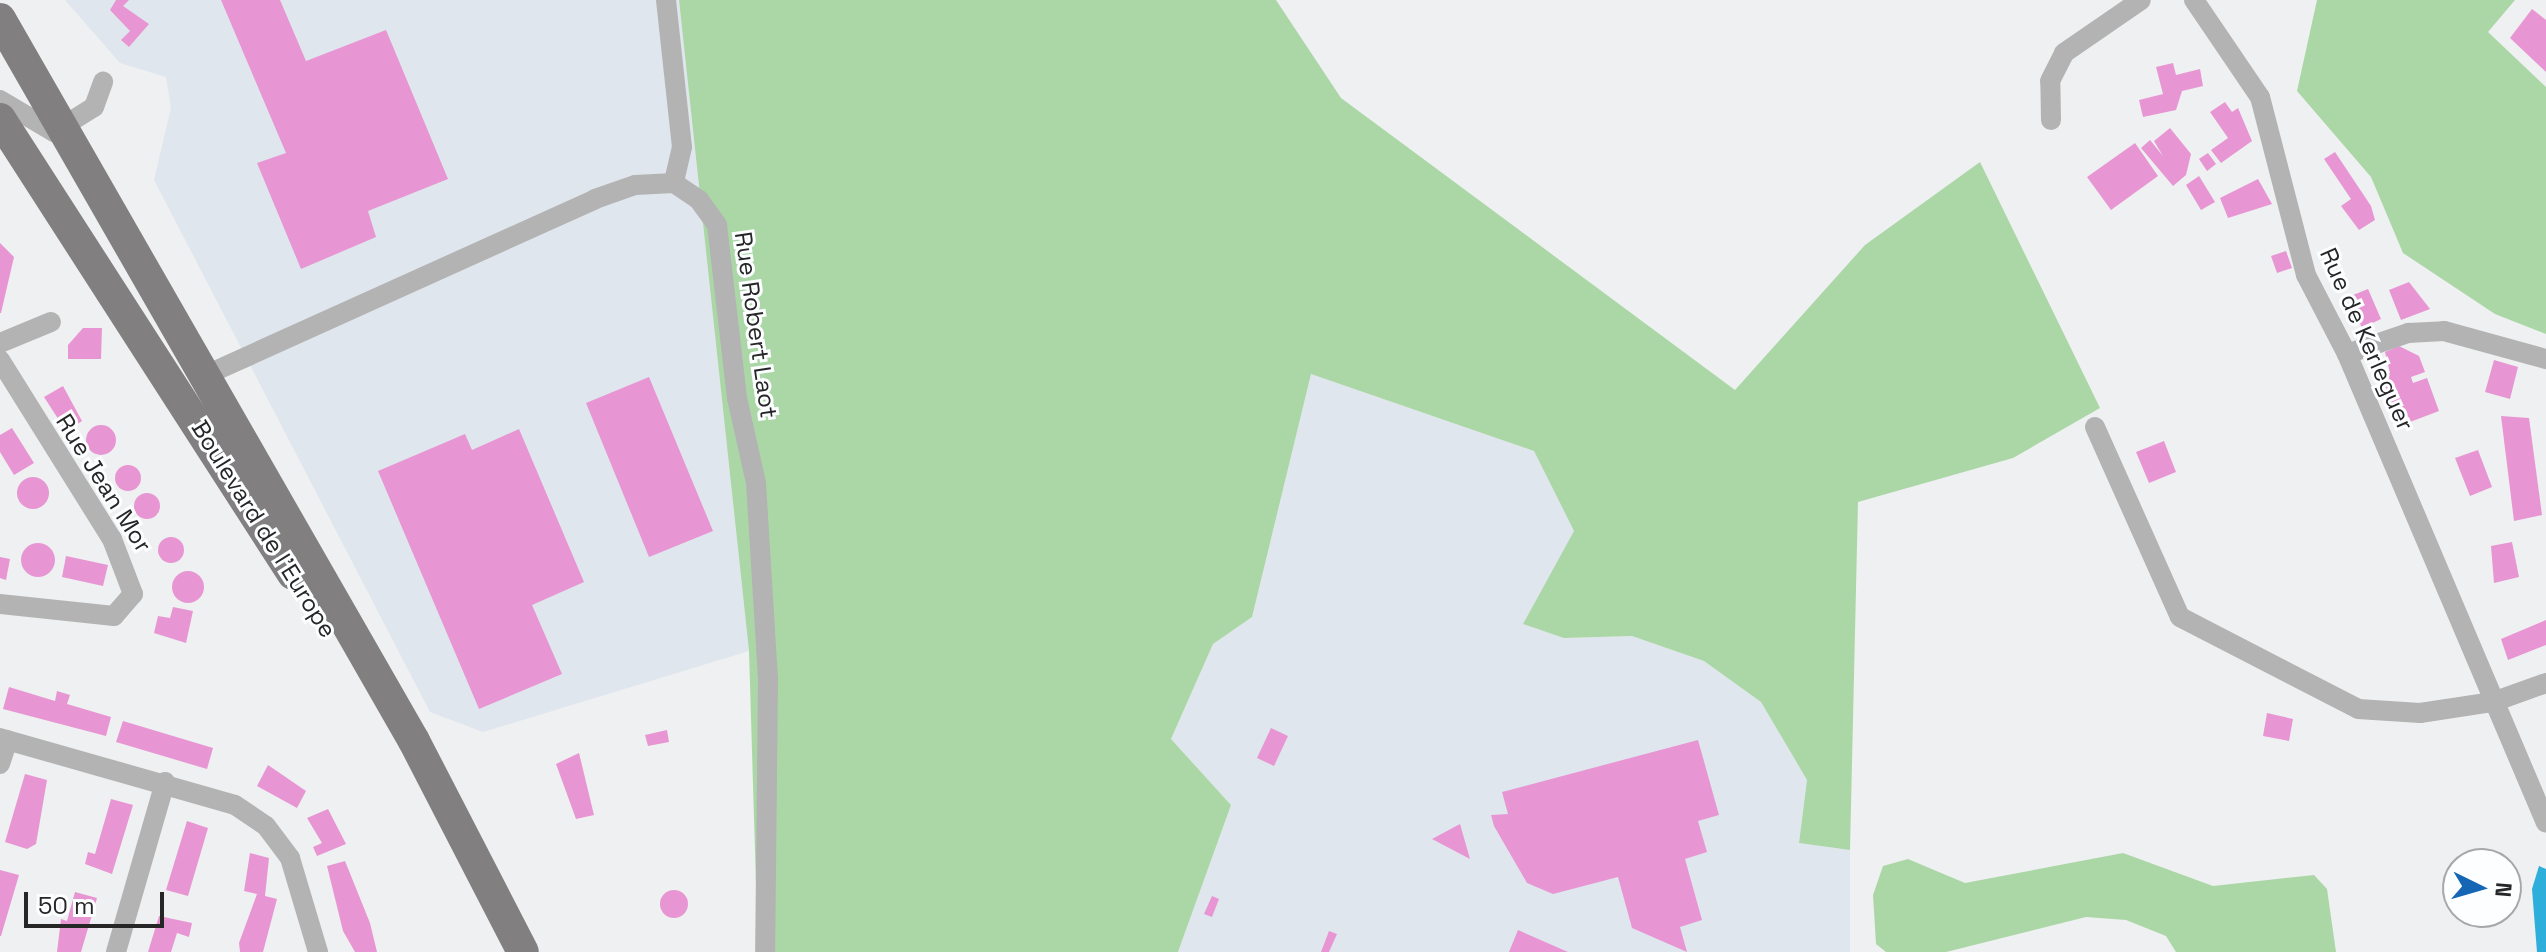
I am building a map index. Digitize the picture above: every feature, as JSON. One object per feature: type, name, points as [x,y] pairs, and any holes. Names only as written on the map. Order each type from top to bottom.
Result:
[{"type":"main road","name":"Boulevard de l'Europe","points":[[0,19],[66,127],[420,751],[523,952]]},
{"type":"main road","name":"Boulevard de l'Europe","points":[[0,119],[374,704],[506,952]]},
{"type":"street","points":[[206,375],[547,221],[635,185],[674,183],[682,147],[666,0]]},
{"type":"street","points":[[2051,120],[2050,81],[2064,53],[2141,0]]},
{"type":"street","name":"Rue de Kerleguer","points":[[2194,0],[2260,97],[2306,275],[2347,354],[2546,823]]},
{"type":"street","points":[[0,100],[43,130],[66,127],[94,107],[103,82]]},
{"type":"street","name":"Rue Robert Laot","points":[[674,183],[717,225],[737,398],[756,483],[768,679],[765,952]]},
{"type":"street","points":[[0,343],[51,322]]},
{"type":"street","points":[[2347,354],[2408,333],[2444,331],[2546,359]]},
{"type":"street","name":"Rue Jean Mor","points":[[0,360],[112,539],[133,594],[114,616],[0,604]]},
{"type":"street","points":[[2095,427],[2180,617],[2358,709],[2420,713],[2493,702],[2546,683]]},
{"type":"street","points":[[0,764],[4,739],[165,782],[235,805],[266,826],[290,858],[315,949]]},
{"type":"street","points":[[116,952],[165,782]]},
{"type":"shaded area","points":[[65,0],[679,0],[749,651],[483,732],[430,712],[154,180],[171,108],[166,77],[120,63]]},
{"type":"shaded area","points":[[1311,374],[1534,451],[1574,531],[1564,638],[1632,636],[1704,661],[1761,702],[1807,780],[1799,843],[1850,850],[1850,952],[1178,952],[1231,805],[1171,739],[1213,644],[1252,616]]},
{"type":"green space","points":[[679,0],[1276,0],[1341,98],[1735,390],[1865,245],[1980,162],[2100,408],[2013,458],[1858,502],[1850,850],[1799,843],[1807,780],[1761,702],[1704,661],[1632,636],[1564,638],[1523,624],[1574,531],[1534,451],[1311,374],[1252,617],[1213,644],[1171,739],[1231,805],[1178,952],[758,952],[749,651]]},
{"type":"green space","points":[[2317,0],[2515,0],[2488,32],[2546,87],[2546,334],[2495,314],[2403,253],[2371,177],[2297,91]]},
{"type":"green space","points":[[2123,853],[2213,886],[2314,875],[2327,889],[2336,952],[2176,952],[2166,936],[2126,920],[2086,917],[1946,952],[1886,952],[1876,944],[1873,895],[1883,866],[1908,859],[1965,883]]},
{"type":"water","points":[[2539,866],[2546,869],[2546,952],[2537,952],[2532,889]]},
{"type":"building","points":[[116,0],[129,0],[123,6],[149,24],[129,47],[121,40],[130,31],[110,10]]},
{"type":"building","points":[[221,0],[280,0],[306,61],[386,30],[448,179],[368,211],[376,237],[301,269],[257,163],[286,153]]},
{"type":"building","points":[[2532,9],[2546,20],[2546,72],[2510,38]]},
{"type":"building","points":[[2173,63],[2176,75],[2200,69],[2203,86],[2182,91],[2176,110],[2143,117],[2139,100],[2163,94],[2156,67]]},
{"type":"building","points":[[2225,102],[2232,112],[2238,108],[2252,141],[2221,163],[2211,150],[2228,138],[2210,112]]},
{"type":"building","points":[[2170,128],[2191,154],[2186,175],[2173,186],[2141,148],[2150,140],[2163,156],[2154,141]]},
{"type":"building","points":[[2135,143],[2158,176],[2111,210],[2087,177]]},
{"type":"building","points":[[2335,152],[2371,206],[2375,220],[2359,230],[2341,206],[2351,199],[2324,159]]},
{"type":"building","points":[[2208,153],[2216,164],[2207,171],[2199,159]]},
{"type":"building","points":[[2199,176],[2215,202],[2201,210],[2186,185]]},
{"type":"building","points":[[2258,179],[2272,204],[2228,218],[2220,198]]},
{"type":"building","points":[[0,243],[14,257],[1,313],[0,313]]},
{"type":"building","points":[[2286,251],[2292,268],[2277,273],[2271,256]]},
{"type":"building","points":[[2409,282],[2430,309],[2401,320],[2389,290]]},
{"type":"building","points":[[2368,289],[2381,319],[2362,328],[2348,297]]},
{"type":"building","points":[[83,328],[102,328],[101,359],[68,359],[68,345]]},
{"type":"building","points":[[2399,346],[2419,356],[2425,372],[2411,377],[2413,383],[2427,378],[2439,411],[2410,422],[2405,409],[2395,413],[2382,376],[2390,373],[2385,352]]},
{"type":"building","points":[[2494,360],[2518,367],[2510,399],[2485,392]]},
{"type":"building","points":[[649,377],[713,531],[649,557],[586,403]]},
{"type":"building","points":[[63,386],[82,421],[66,431],[44,397]]},
{"type":"building","points":[[2501,416],[2529,418],[2542,515],[2514,521]]},
{"type":"building","points":[[101,425],[107,426],[115,434],[115,446],[107,454],[101,455],[95,454],[87,446],[86,440],[87,434],[95,426]]},
{"type":"building","points":[[12,428],[34,463],[14,475],[0,452],[0,435]]},
{"type":"building","points":[[519,429],[584,582],[532,605],[562,674],[479,709],[378,471],[465,434],[472,450]]},
{"type":"building","points":[[2164,441],[2176,472],[2149,483],[2136,452]]},
{"type":"building","points":[[2478,450],[2492,487],[2470,496],[2455,458]]},
{"type":"building","points":[[128,465],[137,469],[141,478],[137,487],[128,491],[119,487],[115,478],[119,469]]},
{"type":"building","points":[[33,477],[45,481],[49,493],[45,505],[33,509],[21,505],[17,493],[21,481]]},
{"type":"building","points":[[147,493],[156,497],[160,506],[156,515],[147,519],[138,515],[134,506],[138,497]]},
{"type":"building","points":[[171,537],[180,541],[184,550],[180,559],[171,563],[162,559],[158,550],[162,541]]},
{"type":"building","points":[[2512,542],[2519,577],[2494,583],[2491,546]]},
{"type":"building","points":[[38,543],[50,548],[55,560],[50,572],[38,577],[26,572],[21,560],[26,548]]},
{"type":"building","points":[[66,556],[108,565],[103,586],[62,577]]},
{"type":"building","points":[[0,557],[10,559],[6,580],[0,578]]},
{"type":"building","points":[[188,571],[199,576],[204,587],[199,598],[188,603],[177,598],[172,587],[177,576]]},
{"type":"building","points":[[173,607],[193,611],[186,643],[154,633],[158,616],[170,618]]},
{"type":"building","points":[[2546,620],[2546,645],[2508,660],[2501,639]]},
{"type":"building","points":[[9,687],[55,701],[57,691],[70,695],[67,704],[111,717],[106,736],[3,709]]},
{"type":"building","points":[[2267,713],[2293,719],[2289,741],[2263,736]]},
{"type":"building","points":[[123,721],[213,748],[207,769],[116,742]]},
{"type":"building","points":[[1271,728],[1288,736],[1274,766],[1257,758]]},
{"type":"building","points":[[667,730],[669,742],[648,746],[645,735]]},
{"type":"building","points":[[1698,740],[1719,815],[1698,821],[1707,852],[1685,859],[1702,920],[1680,927],[1687,952],[1632,928],[1618,877],[1553,894],[1527,883],[1494,826],[1491,815],[1508,814],[1502,792]]},
{"type":"building","points":[[579,753],[594,815],[576,819],[556,764]]},
{"type":"building","points":[[268,765],[306,791],[297,808],[257,786]]},
{"type":"building","points":[[25,774],[47,780],[36,844],[27,849],[5,842]]},
{"type":"building","points":[[111,799],[133,805],[112,874],[85,864],[88,852],[95,854]]},
{"type":"building","points":[[328,809],[346,844],[317,856],[313,847],[322,843],[307,818]]},
{"type":"building","points":[[187,821],[208,828],[188,896],[166,890]]},
{"type":"building","points":[[1460,824],[1470,859],[1432,839]]},
{"type":"building","points":[[250,853],[269,858],[265,896],[277,899],[263,952],[240,952],[239,943],[257,894],[244,891]]},
{"type":"building","points":[[345,861],[370,923],[377,952],[355,952],[343,931],[327,866]]},
{"type":"building","points":[[0,870],[19,875],[1,936],[0,936]]},
{"type":"building","points":[[674,890],[684,894],[688,904],[684,914],[674,918],[664,914],[660,904],[664,894]]},
{"type":"building","points":[[75,892],[97,898],[81,952],[57,952],[61,919],[67,921]]},
{"type":"building","points":[[1212,896],[1219,899],[1212,917],[1204,914]]},
{"type":"building","points":[[159,916],[192,923],[189,937],[177,933],[171,952],[148,952]]},
{"type":"building","points":[[1518,930],[1568,952],[1509,952]]},
{"type":"building","points":[[1329,931],[1337,934],[1329,952],[1321,952]]}]
